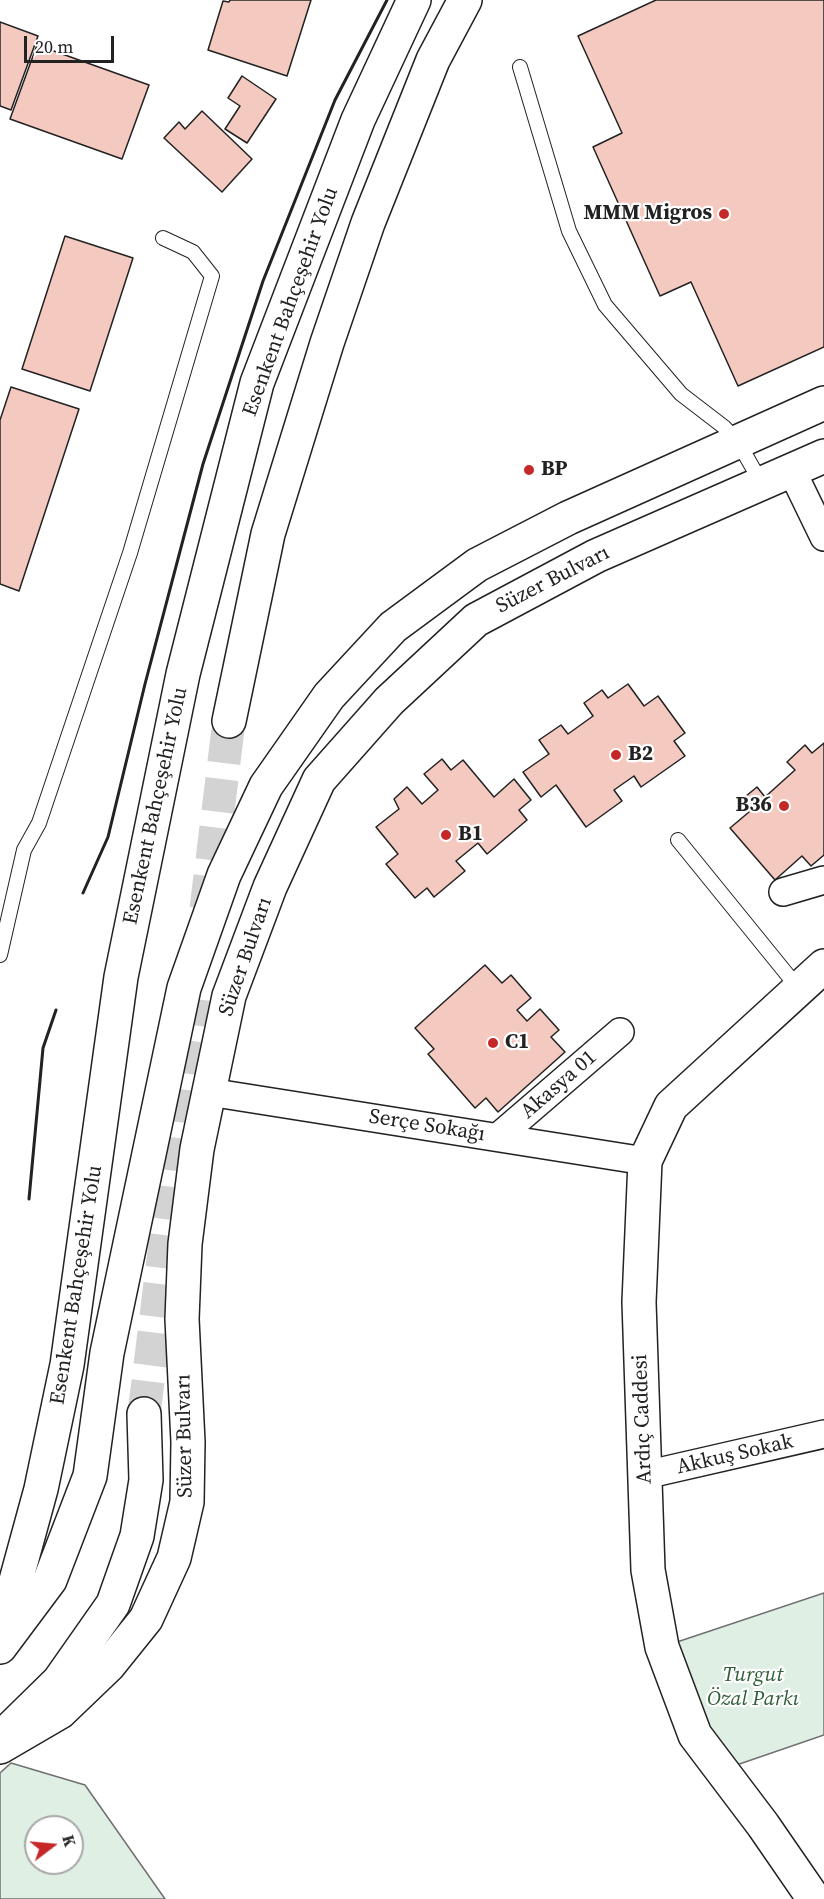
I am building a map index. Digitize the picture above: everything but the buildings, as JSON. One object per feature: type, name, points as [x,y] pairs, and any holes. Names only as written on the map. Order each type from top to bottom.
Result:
[{"type":"main road","name":"Esenkent Bahçeşehir Yolu","points":[[0,1639],[41,1489],[67,1365],[121,977],[183,674],[257,383],[358,120],[414,0]]},
{"type":"main road","points":[[229,721],[268,534],[327,343],[368,223],[433,60],[465,0]]},
{"type":"main road","points":[[0,1647],[50,1580],[90,1476],[108,1353],[184,988],[224,874],[266,786],[329,696],[393,627],[477,565],[568,518],[824,403]]},
{"type":"main road","name":"Süzer Bulvarı","points":[[0,1748],[60,1712],[109,1665],[146,1618],[174,1558],[187,1502],[188,1442],[182,1319],[185,1244],[197,1149],[229,996],[270,887],[319,780],[389,700],[476,620],[597,556],[824,456]]},
{"type":"main road","name":"Ardıç Caddesi","points":[[813,1899],[763,1825],[695,1735],[662,1647],[648,1570],[639,1302],[645,1161],[671,1107],[824,966]]},
{"type":"main road","points":[[0,1739],[59,1681],[113,1604],[137,1536],[146,1480],[144,1414]]},
{"type":"main road","points":[[0,1574],[28,1536]]},
{"type":"street","points":[[792,471],[824,537]]},
{"type":"street","points":[[783,892],[824,880]]},
{"type":"street","name":"Akasya 01","points":[[498,1137],[620,1032]]},
{"type":"street","name":"Serçe Sokağı","points":[[209,1092],[645,1161]]},
{"type":"street","name":"Akkuş Sokak","points":[[645,1475],[824,1434]]},
{"type":"lane","points":[[520,68],[569,231],[605,305],[681,394],[724,427],[738,442],[762,484]]},
{"type":"lane","points":[[0,955],[24,850],[39,823],[130,553],[212,276],[193,252],[163,238]]},
{"type":"lane","points":[[678,840],[799,988]]},
{"type":"green space","name":"Turgut Özal Parkı","points":[[824,1593],[824,1735],[722,1770],[662,1647]]},
{"type":"green space","points":[[11,1763],[85,1785],[165,1899],[0,1899],[0,1773]]},
{"type":"tunnel","points":[[206,909],[229,721]]},
{"type":"tunnel","points":[[144,1414],[195,999]]},
{"type":"wall","points":[[83,893],[108,837],[145,684],[203,464],[263,281],[335,100],[387,0]]},
{"type":"wall","points":[[29,1199],[43,1048],[56,1010]]},
{"type":"place","name":"MMM Migros","points":[[724,214]]},
{"type":"place","name":"BP","points":[[529,470]]},
{"type":"place","name":"B2","points":[[616,755]]},
{"type":"place","name":"B36","points":[[784,806]]},
{"type":"place","name":"B1","points":[[446,835]]},
{"type":"place","name":"C1","points":[[493,1043]]}]
